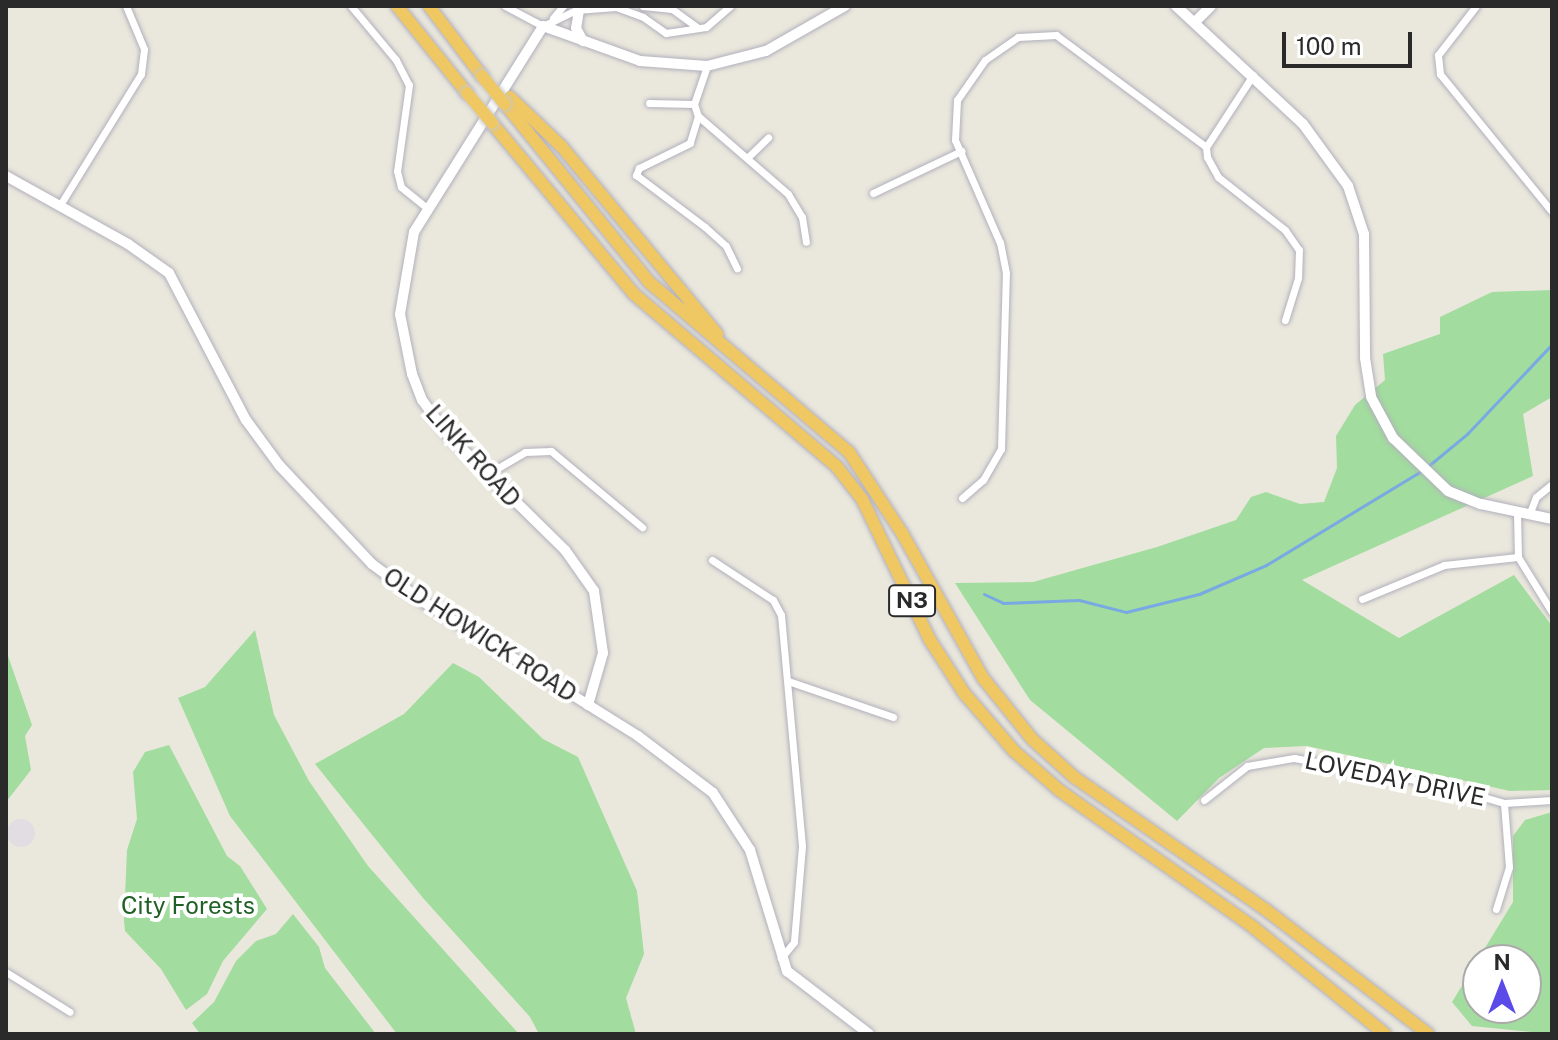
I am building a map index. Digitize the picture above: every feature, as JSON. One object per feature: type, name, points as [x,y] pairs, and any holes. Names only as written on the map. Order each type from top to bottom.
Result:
[{"type":"highway","name":"N3","points":[[397,6],[634,294],[837,467],[862,499],[930,640],[964,693],[1014,751],[1059,790],[1253,927],[1383,1032]]},
{"type":"highway","name":"N3","points":[[429,6],[508,101],[649,282],[849,452],[902,533],[983,678],[1032,739],[1074,777],[1266,910],[1394,1012]]},
{"type":"highway","points":[[438,6],[485,73]]},
{"type":"highway","points":[[508,101],[562,147],[668,277],[757,373]]},
{"type":"highway","points":[[1394,1012],[1416,1034]]},
{"type":"highway","points":[[1394,1012],[1428,1034]]},
{"type":"street","points":[[60,205],[141,74],[144,49],[126,6]]},
{"type":"street","points":[[351,6],[396,60],[409,85],[397,171],[401,187],[426,207]]},
{"type":"street","points":[[505,6],[584,43],[640,61],[707,66],[787,42],[845,6]]},
{"type":"street","points":[[543,26],[563,6]]},
{"type":"street","points":[[643,6],[672,9],[699,28]]},
{"type":"street","points":[[553,18],[579,10],[616,7],[643,17],[662,33],[714,23],[730,6]]},
{"type":"street","points":[[1176,6],[1253,75],[1322,146],[1348,186],[1364,234],[1365,358],[1371,397],[1379,419],[1416,464],[1448,491],[1517,513],[1552,519]]},
{"type":"street","points":[[1196,21],[1211,6]]},
{"type":"street","points":[[1476,6],[1441,50],[1440,74],[1552,212]]},
{"type":"street","points":[[579,10],[576,28],[584,43]]},
{"type":"street","name":"LINK ROAD","points":[[543,26],[426,207],[414,232],[401,293],[407,357],[422,400],[486,475],[565,550],[594,591],[603,653],[588,705]]},
{"type":"street","points":[[962,498],[983,480],[1001,449],[1006,303],[1000,243],[953,130],[957,100],[985,60],[1018,37],[1040,33],[1056,35],[1206,147],[1218,177],[1285,230],[1299,250],[1298,278],[1285,320]]},
{"type":"street","points":[[707,66],[694,104],[698,116],[748,157],[794,201],[806,242]]},
{"type":"street","points":[[1206,147],[1253,75]]},
{"type":"street","points":[[649,103],[694,104]]},
{"type":"street","points":[[698,116],[690,143],[639,168],[636,175],[712,234],[737,269]]},
{"type":"street","points":[[748,157],[768,138]]},
{"type":"street","points":[[873,193],[961,151]]},
{"type":"street","name":"OLD HOWICK ROAD","points":[[6,176],[60,205],[169,273],[246,420],[279,465],[372,564],[701,781],[729,813],[750,850],[781,958],[796,980],[869,1034]]},
{"type":"street","points":[[486,475],[525,452],[551,451],[642,527]]},
{"type":"street","points":[[1529,515],[1536,497],[1552,484]]},
{"type":"street","points":[[1517,513],[1518,557],[1552,612]]},
{"type":"street","points":[[1362,599],[1444,565],[1518,557]]},
{"type":"street","points":[[712,560],[779,606],[802,863],[794,942],[781,958]]},
{"type":"street","points":[[788,681],[893,717]]},
{"type":"street","name":"LOVEDAY DRIVE","points":[[1204,800],[1247,766],[1294,758],[1442,785],[1504,803],[1552,800]]},
{"type":"street","points":[[1496,909],[1509,867],[1504,803]]},
{"type":"street","points":[[6,972],[70,1012]]},
{"type":"shaded area","points":[[21,819],[31,823],[35,833],[31,843],[21,847],[11,843],[7,833],[11,823]]},
{"type":"green space","points":[[1552,290],[1552,397],[1523,414],[1533,476],[1302,580],[1399,638],[1514,575],[1552,626],[1552,790],[1510,791],[1307,746],[1264,748],[1219,778],[1177,821],[1030,700],[955,583],[1033,582],[1157,547],[1236,520],[1251,497],[1266,492],[1300,504],[1324,502],[1337,468],[1336,436],[1355,405],[1385,380],[1383,354],[1440,334],[1440,317],[1492,292]]},
{"type":"green space","points":[[255,630],[274,715],[309,781],[368,866],[519,1034],[397,1034],[230,816],[178,698],[205,687]]},
{"type":"green space","points":[[6,650],[32,725],[25,736],[31,770],[6,802]]},
{"type":"green space","points":[[453,663],[479,677],[543,739],[578,757],[637,891],[644,954],[626,998],[636,1034],[539,1034],[530,1017],[423,898],[315,764],[404,714]]},
{"type":"green space","name":"City Forests","points":[[169,745],[227,856],[240,866],[267,909],[223,961],[207,994],[186,1010],[161,969],[125,931],[124,920],[127,850],[137,819],[133,772],[145,752]]},
{"type":"green space","points":[[1552,812],[1552,1034],[1470,1024],[1542,1024],[1542,944],[1487,944],[1513,902],[1513,836],[1525,820]]},
{"type":"green space","name":"City Forests","points":[[293,914],[319,947],[325,968],[376,1034],[200,1034],[192,1023],[214,1002],[236,961],[256,941],[276,934]]},
{"type":"green space","points":[[1462,986],[1462,1014],[1452,1002]]},
{"type":"waterway","points":[[1427,467],[1467,434],[1552,344]]},
{"type":"waterway","points":[[984,594],[1003,603],[1079,600],[1126,612],[1199,594],[1266,565],[1421,471]]}]
